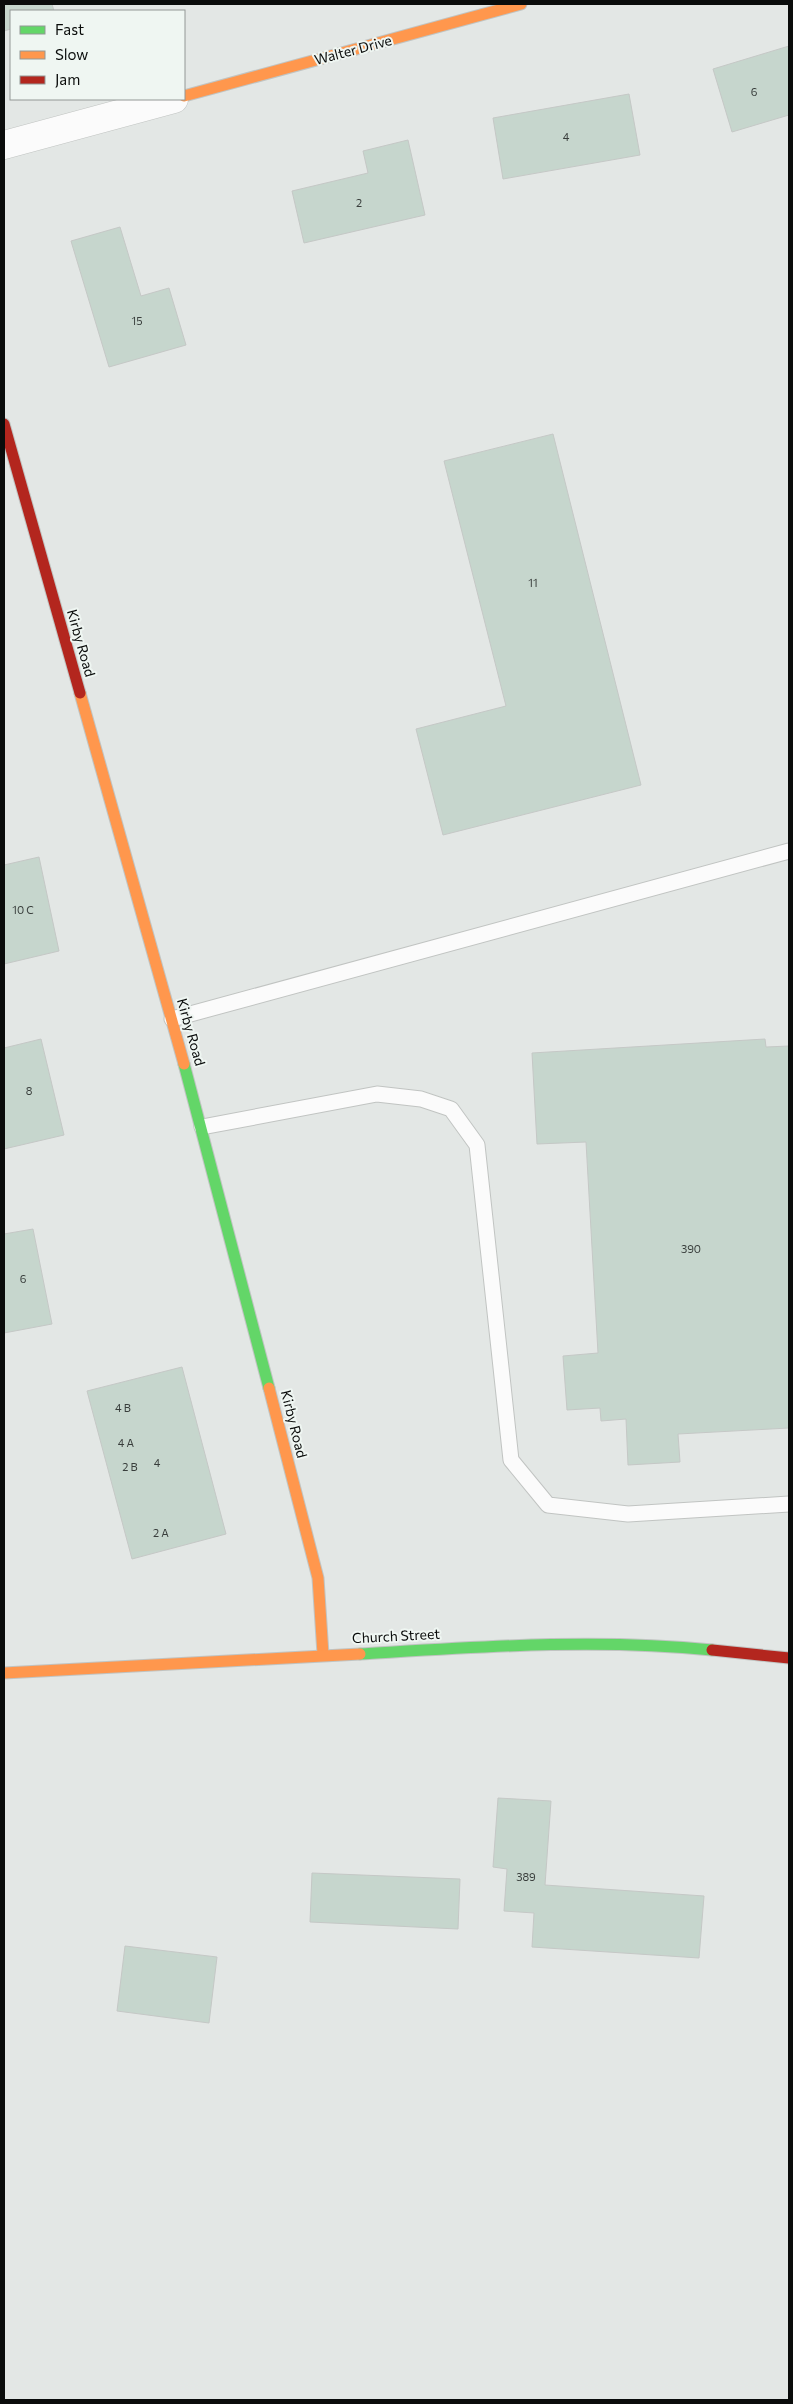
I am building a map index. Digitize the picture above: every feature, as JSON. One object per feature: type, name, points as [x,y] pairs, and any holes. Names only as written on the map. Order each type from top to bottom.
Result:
[{"type":"street","name":"Walter Drive","points":[[185,96],[521,4]]},
{"type":"street","points":[[4,145],[170,100]]},
{"type":"street","name":"Kirby Road","points":[[4,424],[202,1127],[318,1578],[323,1654]]},
{"type":"street","name":"Church Street","points":[[4,1673],[323,1654],[558,1643],[675,1646],[789,1658]]},
{"type":"lane","points":[[172,1019],[789,851]]},
{"type":"lane","points":[[202,1127],[376,1094],[421,1099],[451,1109],[477,1145],[511,1460],[548,1505],[628,1514],[789,1504]]},
{"type":"building","points":[[4,4],[52,4],[54,10],[10,10],[10,29],[4,31]]},
{"type":"building","points":[[789,46],[789,115],[732,132],[713,69]]},
{"type":"building","points":[[629,94],[640,155],[503,179],[493,118]]},
{"type":"building","points":[[408,140],[425,215],[304,243],[292,191],[368,173],[363,151]]},
{"type":"building","points":[[120,227],[141,296],[169,288],[186,345],[109,367],[71,241]]},
{"type":"building","points":[[553,434],[641,785],[443,835],[416,729],[506,706],[444,461]]},
{"type":"building","points":[[39,857],[59,951],[4,964],[4,865]]},
{"type":"building","points":[[41,1039],[64,1135],[4,1149],[4,1048]]},
{"type":"building","points":[[765,1039],[766,1047],[789,1046],[789,1428],[678,1434],[680,1462],[628,1465],[626,1419],[601,1421],[600,1408],[567,1410],[563,1356],[598,1353],[586,1142],[537,1144],[532,1053]]},
{"type":"building","points":[[33,1229],[52,1324],[4,1333],[4,1234]]},
{"type":"building","points":[[182,1367],[226,1534],[132,1559],[87,1391]]},
{"type":"building","points":[[498,1798],[551,1801],[545,1885],[704,1896],[699,1958],[532,1947],[534,1913],[504,1911],[507,1869],[493,1867]]},
{"type":"building","points":[[312,1873],[460,1879],[458,1929],[310,1922]]},
{"type":"building","points":[[125,1946],[217,1957],[209,2023],[117,2011]]},
{"type":"traffic: fast","points":[[184,1064],[269,1388]]},
{"type":"traffic: fast","points":[[360,1654],[492,1646],[580,1644],[668,1646],[712,1650]]},
{"type":"traffic: slow","points":[[185,96],[521,4]]},
{"type":"traffic: slow","points":[[80,693],[184,1064]]},
{"type":"traffic: slow","points":[[269,1388],[318,1578],[323,1654]]},
{"type":"traffic: slow","points":[[4,1673],[360,1654]]},
{"type":"traffic: jam","points":[[4,424],[80,693]]},
{"type":"traffic: jam","points":[[712,1650],[789,1658]]}]
